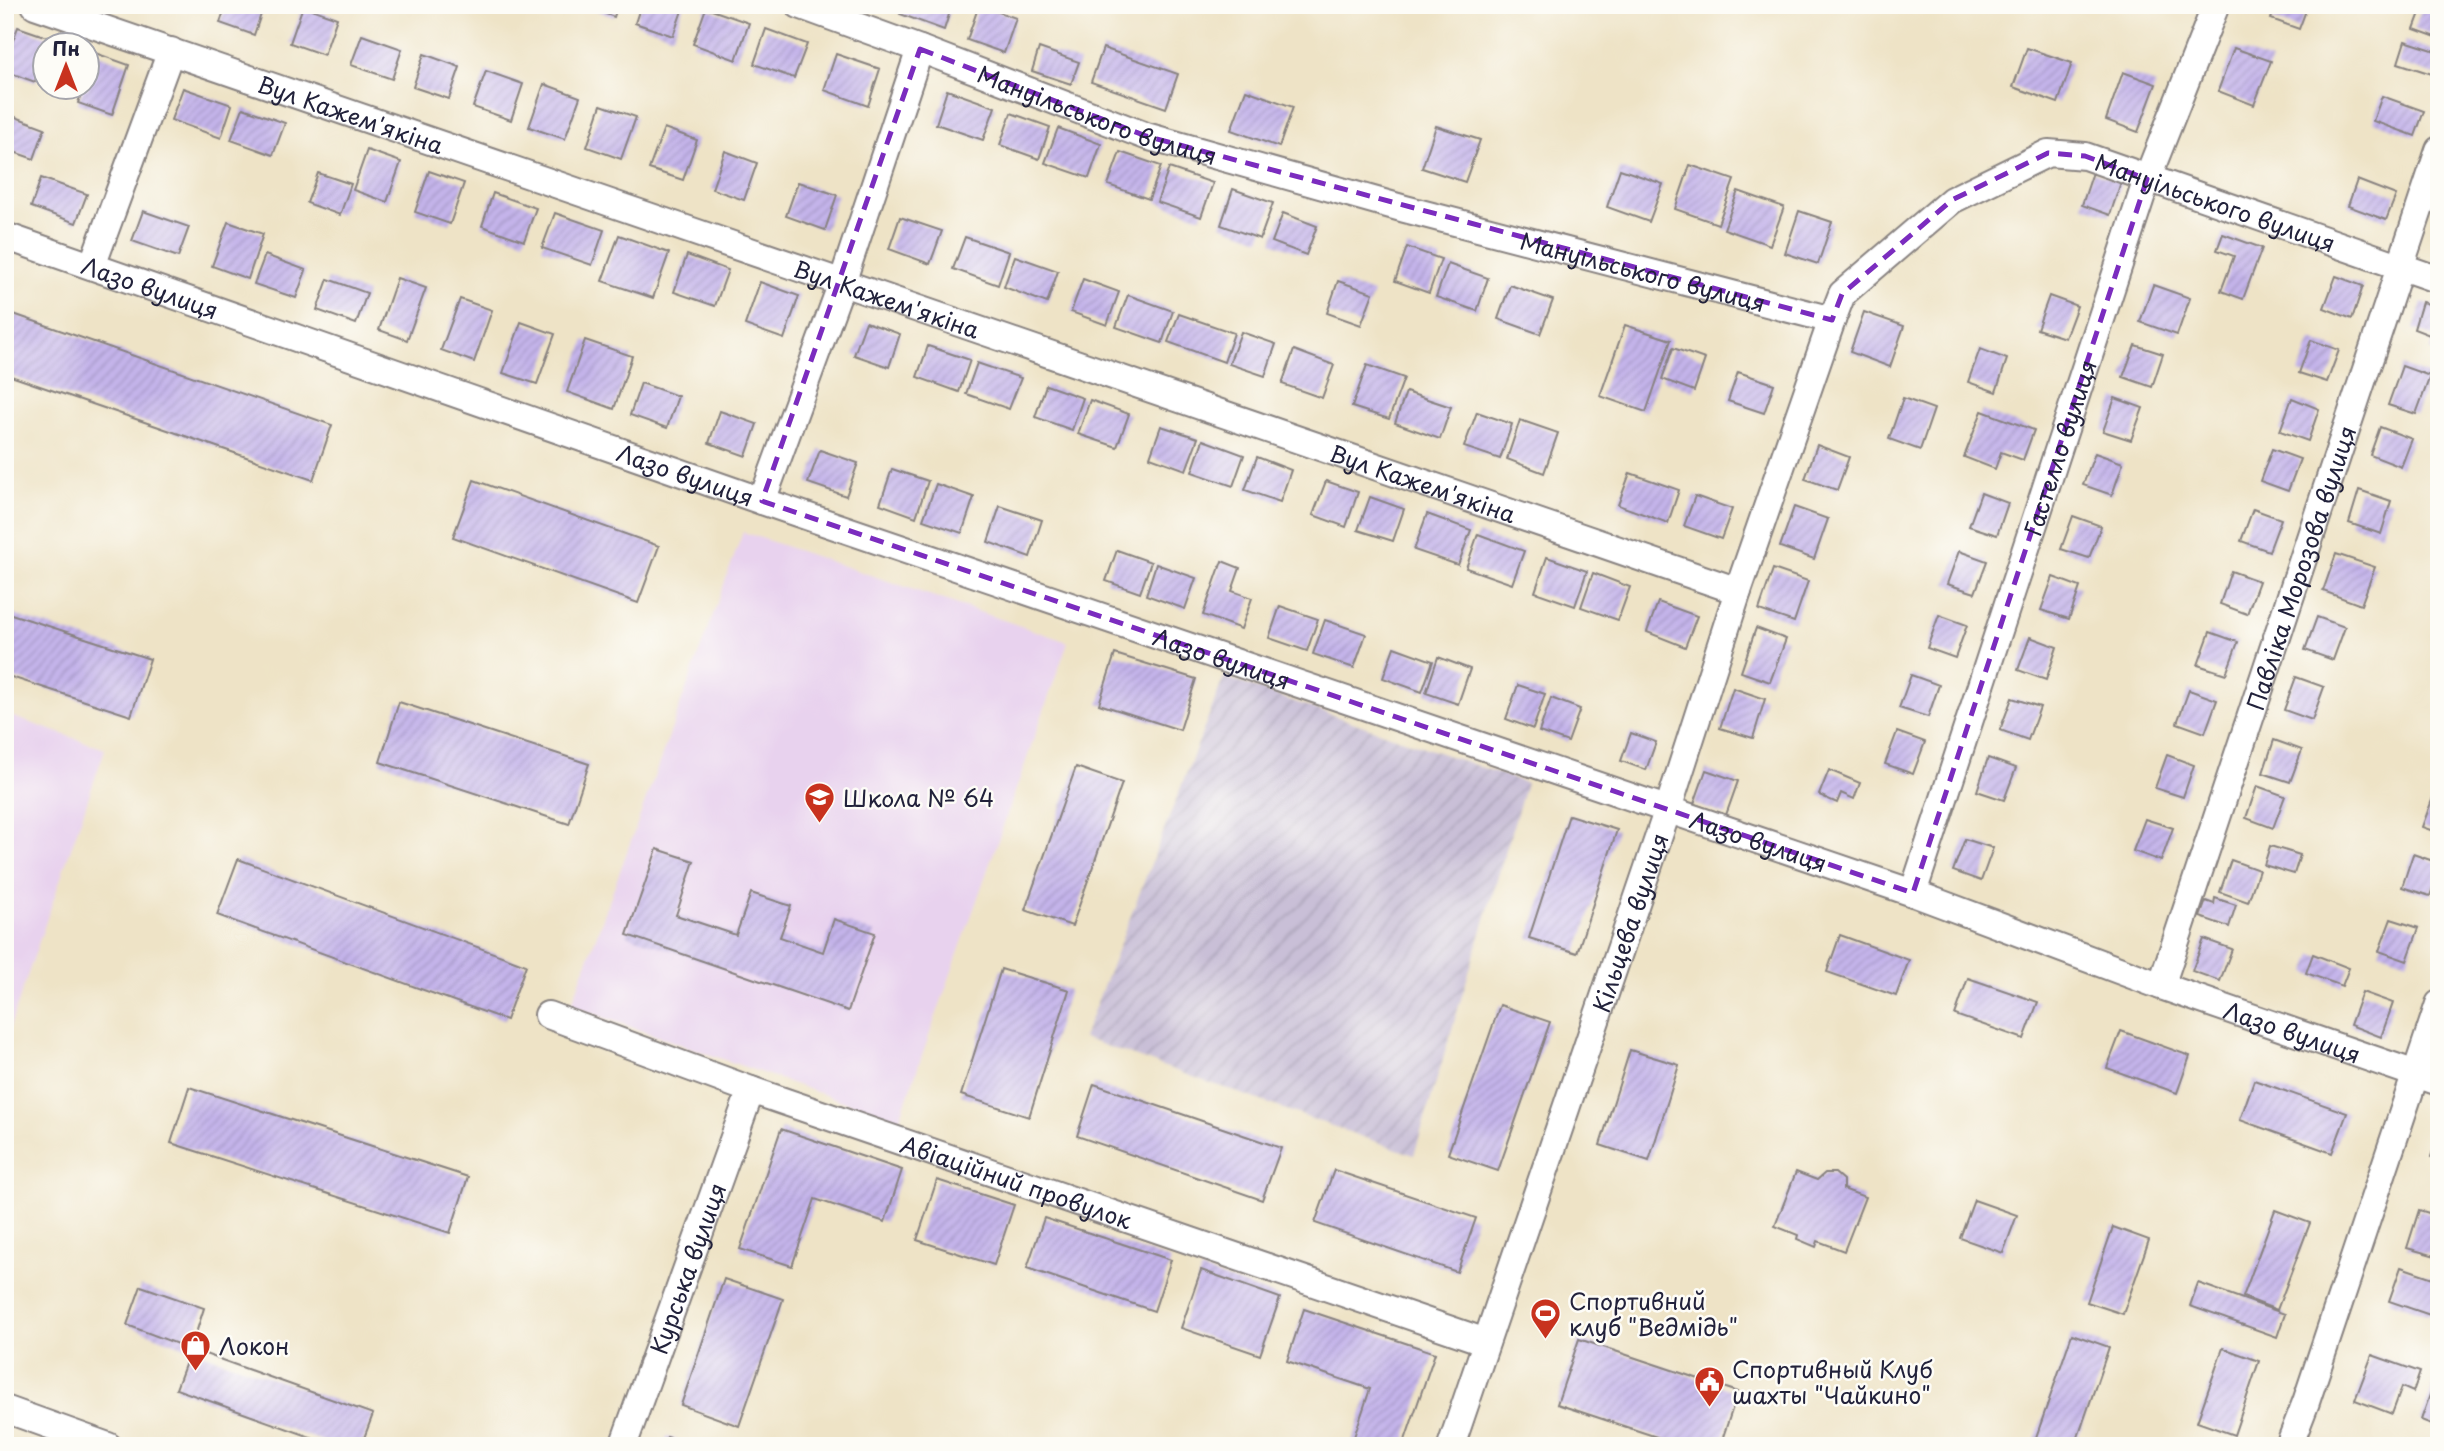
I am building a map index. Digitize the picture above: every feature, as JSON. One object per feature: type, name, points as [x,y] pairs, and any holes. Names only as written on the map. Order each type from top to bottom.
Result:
[{"type":"street","name":"Вул Кажем'якіна","points":[[36,5],[1738,591]]},
{"type":"street","name":"Мануільського вулиця","points":[[799,5],[1146,136],[1405,209],[1832,320],[1842,294],[1952,200],[2048,153],[2085,156],[2439,280]]},
{"type":"street","name":"Гастелло вулиця","points":[[1913,893],[2147,179],[2216,5]]},
{"type":"street","points":[[762,501],[842,283],[920,49]]},
{"type":"street","points":[[92,267],[172,51]]},
{"type":"street","name":"Павліка Морозова вулиця","points":[[2161,986],[2439,150]]},
{"type":"street","name":"Лазо вулиця","points":[[5,236],[762,501],[1913,893],[2161,986],[2427,1078]]},
{"type":"street","name":"Кільцева вулиця","points":[[1451,1446],[1668,809],[1738,591],[1832,320]]},
{"type":"street","points":[[2289,1446],[2427,1078],[2439,1004]]},
{"type":"street","name":"Авіаційний провулок","points":[[548,1015],[751,1090],[1486,1342]]},
{"type":"street","name":"Курська вулиця","points":[[623,1446],[751,1090]]},
{"type":"street","points":[[5,1409],[108,1446]]},
{"type":"highlighted area","points":[[920,49],[1146,136],[1832,320],[1842,294],[1952,200],[2048,153],[2085,156],[2147,179],[1913,893],[762,501]]},
{"type":"shaded area","name":"Школа № 64","points":[[743,532],[1068,642],[899,1121],[571,1006]]},
{"type":"shaded area","points":[[1224,677],[1526,783],[1414,1155],[1083,1038]]},
{"type":"shaded area","points":[[5,714],[105,749],[5,1041]]},
{"type":"building","points":[[226,5],[264,5],[254,35],[220,23]]},
{"type":"building","points":[[582,5],[618,5],[614,17]]},
{"type":"building","points":[[641,5],[684,5],[673,36],[635,23]]},
{"type":"building","points":[[903,5],[952,5],[944,30],[900,14]]},
{"type":"building","points":[[979,5],[1016,18],[1004,53],[967,40]]},
{"type":"building","points":[[2276,5],[2308,5],[2299,29],[2271,19]]},
{"type":"building","points":[[2423,5],[2439,5],[2439,38],[2414,29]]},
{"type":"building","points":[[303,6],[337,18],[324,55],[290,43]]},
{"type":"building","points":[[706,8],[749,23],[736,60],[693,44]]},
{"type":"building","points":[[18,27],[33,32],[32,81],[5,71],[5,62]]},
{"type":"building","points":[[766,29],[807,44],[794,78],[754,64]]},
{"type":"building","points":[[362,35],[402,49],[392,79],[351,65]]},
{"type":"building","points":[[2405,41],[2439,52],[2435,75],[2398,63]]},
{"type":"building","points":[[1039,48],[1079,62],[1071,84],[1032,71]]},
{"type":"building","points":[[1103,48],[1178,74],[1166,108],[1091,82]]},
{"type":"building","points":[[2027,48],[2072,63],[2058,103],[2013,87]]},
{"type":"building","points":[[2234,48],[2271,61],[2254,105],[2218,91]]},
{"type":"building","points":[[424,54],[460,67],[449,99],[413,87]]},
{"type":"building","points":[[836,54],[880,69],[868,106],[824,90]]},
{"type":"building","points":[[102,55],[129,65],[112,115],[78,103],[102,102]]},
{"type":"building","points":[[486,71],[523,84],[511,120],[473,107]]},
{"type":"building","points":[[2123,72],[2156,84],[2138,132],[2106,120]]},
{"type":"building","points":[[544,84],[580,97],[565,139],[529,127]]},
{"type":"building","points":[[183,88],[232,105],[221,138],[171,120]]},
{"type":"building","points":[[947,90],[995,107],[983,140],[936,124]]},
{"type":"building","points":[[1246,90],[1293,107],[1279,147],[1231,130]]},
{"type":"building","points":[[2382,96],[2424,111],[2415,136],[2373,121]]},
{"type":"building","points":[[601,105],[636,117],[621,159],[587,147]]},
{"type":"building","points":[[243,108],[285,123],[273,155],[231,140]]},
{"type":"building","points":[[5,113],[45,128],[34,159],[5,149]]},
{"type":"building","points":[[1011,113],[1050,127],[1039,159],[1000,145]]},
{"type":"building","points":[[1436,126],[1480,140],[1465,182],[1422,168]]},
{"type":"building","points":[[664,128],[697,140],[683,180],[649,169]]},
{"type":"building","points":[[1058,128],[1101,144],[1089,178],[1045,163]]},
{"type":"building","points":[[367,150],[401,162],[387,202],[353,190]]},
{"type":"building","points":[[725,151],[757,163],[744,200],[712,189]]},
{"type":"building","points":[[1120,152],[1161,166],[1149,199],[1108,185]]},
{"type":"building","points":[[1690,165],[1734,180],[1718,224],[1675,209]]},
{"type":"building","points":[[1169,168],[1213,183],[1201,217],[1157,202]]},
{"type":"building","points":[[1620,169],[1663,184],[1649,222],[1607,207]]},
{"type":"building","points":[[429,171],[464,183],[450,224],[415,212]]},
{"type":"building","points":[[2093,172],[2121,182],[2110,215],[2082,205]]},
{"type":"building","points":[[318,173],[351,184],[340,215],[307,203]]},
{"type":"building","points":[[41,178],[87,194],[76,223],[31,207]]},
{"type":"building","points":[[2357,180],[2396,195],[2386,220],[2348,206]]},
{"type":"building","points":[[798,182],[837,195],[825,230],[786,216]]},
{"type":"building","points":[[1233,189],[1273,203],[1260,239],[1221,225]]},
{"type":"building","points":[[1738,191],[1784,207],[1770,245],[1724,229]]},
{"type":"building","points":[[493,193],[536,208],[524,241],[482,226]]},
{"type":"building","points":[[143,211],[189,227],[178,257],[132,241]]},
{"type":"building","points":[[1799,211],[1832,222],[1818,264],[1785,253]]},
{"type":"building","points":[[555,213],[604,230],[592,265],[542,248]]},
{"type":"building","points":[[1283,213],[1317,226],[1306,255],[1272,242]]},
{"type":"building","points":[[900,217],[942,231],[930,264],[889,249]]},
{"type":"building","points":[[228,222],[263,234],[248,279],[212,266]]},
{"type":"building","points":[[2223,234],[2262,248],[2243,299],[2221,291],[2234,256],[2217,250]]},
{"type":"building","points":[[619,235],[669,253],[653,298],[602,281]]},
{"type":"building","points":[[965,237],[1009,252],[998,285],[953,269]]},
{"type":"building","points":[[1407,247],[1441,259],[1429,293],[1395,281]]},
{"type":"building","points":[[265,255],[306,270],[296,298],[254,284]]},
{"type":"building","points":[[687,255],[728,270],[715,306],[674,292]]},
{"type":"building","points":[[1015,256],[1058,271],[1047,303],[1004,287]]},
{"type":"building","points":[[1448,264],[1488,278],[1477,311],[1436,297]]},
{"type":"building","points":[[2336,276],[2363,286],[2352,319],[2324,308]]},
{"type":"building","points":[[397,278],[426,288],[407,340],[379,330]]},
{"type":"building","points":[[328,279],[367,293],[356,324],[317,310]]},
{"type":"building","points":[[1083,279],[1119,292],[1107,325],[1071,312]]},
{"type":"building","points":[[1338,281],[1373,293],[1361,325],[1327,313]]},
{"type":"building","points":[[760,282],[799,296],[784,339],[745,325]]},
{"type":"building","points":[[1510,285],[1553,300],[1540,334],[1498,319]]},
{"type":"building","points":[[2153,285],[2190,298],[2177,335],[2140,322]]},
{"type":"building","points":[[1128,295],[1173,311],[1162,343],[1116,327]]},
{"type":"building","points":[[2049,296],[2077,306],[2065,338],[2037,329]]},
{"type":"building","points":[[460,299],[492,310],[474,362],[441,350]]},
{"type":"building","points":[[2422,302],[2439,307],[2439,353],[2431,350],[2435,337],[2414,329]]},
{"type":"building","points":[[5,311],[332,425],[313,480],[5,374]]},
{"type":"building","points":[[1864,312],[1904,326],[1890,367],[1850,352]]},
{"type":"building","points":[[1179,314],[1234,333],[1224,362],[1168,342]]},
{"type":"building","points":[[521,322],[555,334],[537,384],[503,373]]},
{"type":"building","points":[[866,322],[900,334],[889,367],[854,355]]},
{"type":"building","points":[[1625,325],[1671,340],[1646,412],[1600,396]]},
{"type":"building","points":[[1241,332],[1276,344],[1265,376],[1229,364]]},
{"type":"building","points":[[585,340],[632,356],[614,409],[567,392]]},
{"type":"building","points":[[2311,340],[2339,350],[2327,382],[2299,373]]},
{"type":"building","points":[[2135,345],[2163,354],[2152,387],[2123,377]]},
{"type":"building","points":[[928,346],[970,360],[959,392],[917,377]]},
{"type":"building","points":[[1673,348],[1705,359],[1694,391],[1662,379]]},
{"type":"building","points":[[1980,349],[2007,359],[1996,392],[1968,382]]},
{"type":"building","points":[[1294,350],[1334,365],[1322,398],[1282,384]]},
{"type":"building","points":[[977,363],[1021,378],[1009,409],[966,394]]},
{"type":"building","points":[[1367,365],[1404,378],[1389,419],[1352,407]]},
{"type":"building","points":[[2402,366],[2430,376],[2416,414],[2388,405]]},
{"type":"building","points":[[1738,372],[1774,384],[1764,413],[1728,401]]},
{"type":"building","points":[[641,383],[678,396],[667,428],[630,415]]},
{"type":"building","points":[[1046,385],[1083,398],[1072,430],[1035,417]]},
{"type":"building","points":[[1406,392],[1451,407],[1440,439],[1395,423]]},
{"type":"building","points":[[1903,398],[1934,409],[1920,450],[1889,439]]},
{"type":"building","points":[[2115,398],[2143,408],[2131,440],[2103,431]]},
{"type":"building","points":[[2292,398],[2319,409],[2308,441],[2280,431]]},
{"type":"building","points":[[1090,400],[1129,414],[1117,447],[1078,434]]},
{"type":"building","points":[[720,411],[757,424],[746,456],[709,443]]},
{"type":"building","points":[[1982,411],[2034,430],[2023,460],[2001,452],[1995,469],[1964,457]]},
{"type":"building","points":[[1477,412],[1512,424],[1500,459],[1464,447]]},
{"type":"building","points":[[1520,420],[1558,433],[1544,473],[1507,459]]},
{"type":"building","points":[[1161,426],[1198,438],[1186,470],[1150,457]]},
{"type":"building","points":[[2380,427],[2412,439],[2401,467],[2370,455]]},
{"type":"building","points":[[1203,440],[1244,455],[1233,486],[1192,472]]},
{"type":"building","points":[[1817,445],[1849,457],[1837,490],[1805,479]]},
{"type":"building","points":[[2272,449],[2300,459],[2288,491],[2260,481]]},
{"type":"building","points":[[820,450],[858,463],[846,496],[808,483]]},
{"type":"building","points":[[2095,453],[2123,463],[2112,495],[2083,485]]},
{"type":"building","points":[[1257,457],[1291,470],[1280,502],[1245,490]]},
{"type":"building","points":[[892,469],[928,481],[916,517],[880,504]]},
{"type":"building","points":[[1630,473],[1679,490],[1668,523],[1618,505]]},
{"type":"building","points":[[474,480],[659,546],[638,603],[453,537]]},
{"type":"building","points":[[1326,481],[1358,492],[1346,527],[1313,515]]},
{"type":"building","points":[[936,484],[974,497],[962,533],[923,520]]},
{"type":"building","points":[[2359,490],[2391,501],[2381,534],[2349,523]]},
{"type":"building","points":[[1981,493],[2008,503],[1997,535],[1969,526]]},
{"type":"building","points":[[1695,496],[1732,509],[1721,539],[1684,526]]},
{"type":"building","points":[[1370,497],[1404,509],[1393,541],[1358,530]]},
{"type":"building","points":[[1000,506],[1042,520],[1030,557],[988,542]]},
{"type":"building","points":[[1794,507],[1828,519],[1814,559],[1780,547]]},
{"type":"building","points":[[2253,509],[2281,519],[2269,551],[2241,541]]},
{"type":"building","points":[[1427,514],[1471,530],[1458,565],[1414,550]]},
{"type":"building","points":[[2073,516],[2101,526],[2089,558],[2061,549]]},
{"type":"building","points":[[1478,534],[1524,551],[1512,584],[1466,568]]},
{"type":"building","points":[[1117,550],[1151,562],[1140,593],[1106,581]]},
{"type":"building","points":[[1959,551],[1987,561],[1975,593],[1947,584]]},
{"type":"building","points":[[2336,554],[2375,567],[2361,605],[2323,591]]},
{"type":"building","points":[[1547,557],[1587,571],[1575,606],[1535,592]]},
{"type":"building","points":[[1222,561],[1240,568],[1232,591],[1252,598],[1241,629],[1203,615]]},
{"type":"building","points":[[1156,564],[1196,578],[1185,609],[1146,595]]},
{"type":"building","points":[[1773,569],[1808,581],[1794,622],[1759,610]]},
{"type":"building","points":[[2231,571],[2259,581],[2247,614],[2220,604]]},
{"type":"building","points":[[1593,573],[1630,587],[1618,620],[1581,607]]},
{"type":"building","points":[[2053,577],[2080,587],[2069,619],[2041,610]]},
{"type":"building","points":[[1658,602],[1697,616],[1685,647],[1647,632]]},
{"type":"building","points":[[1280,606],[1318,619],[1307,651],[1269,638]]},
{"type":"building","points":[[5,612],[150,659],[131,716],[5,675]]},
{"type":"building","points":[[1939,615],[1967,625],[1955,658],[1927,648]]},
{"type":"building","points":[[2317,617],[2345,627],[2333,660],[2305,650]]},
{"type":"building","points":[[1325,620],[1366,634],[1354,668],[1313,654]]},
{"type":"building","points":[[1756,628],[1786,639],[1770,682],[1741,672]]},
{"type":"building","points":[[2210,632],[2238,642],[2226,674],[2198,665]]},
{"type":"building","points":[[2030,637],[2057,647],[2046,680],[2018,670]]},
{"type":"building","points":[[1394,647],[1433,661],[1422,692],[1383,678]]},
{"type":"building","points":[[1115,654],[1196,679],[1180,730],[1099,704]]},
{"type":"building","points":[[1438,657],[1470,669],[1458,704],[1426,693]]},
{"type":"building","points":[[1911,675],[1939,685],[1928,717],[1899,708]]},
{"type":"building","points":[[2296,677],[2324,687],[2312,720],[2284,710]]},
{"type":"building","points":[[1518,685],[1545,694],[1533,729],[1506,719]]},
{"type":"building","points":[[1733,688],[1765,699],[1753,738],[1720,728]]},
{"type":"building","points":[[2189,690],[2217,700],[2205,733],[2177,723]]},
{"type":"building","points":[[1551,698],[1580,709],[1568,742],[1539,732]]},
{"type":"building","points":[[2012,698],[2040,707],[2028,740],[2000,730]]},
{"type":"building","points":[[399,702],[589,764],[569,824],[380,762]]},
{"type":"building","points":[[1897,732],[1925,742],[1913,774],[1885,764]]},
{"type":"building","points":[[1631,733],[1656,742],[1646,770],[1621,761]]},
{"type":"building","points":[[2274,740],[2302,750],[2290,782],[2263,773]]},
{"type":"building","points":[[2167,755],[2194,765],[2183,797],[2155,788]]},
{"type":"building","points":[[1988,758],[2016,768],[2004,800],[1977,791]]},
{"type":"building","points":[[1076,767],[1122,783],[1072,926],[1025,910]]},
{"type":"building","points":[[1706,770],[1738,781],[1726,815],[1694,804]]},
{"type":"building","points":[[1829,770],[1860,783],[1854,799],[1841,793],[1837,803],[1819,795]]},
{"type":"building","points":[[2257,786],[2285,796],[2273,828],[2246,818]]},
{"type":"building","points":[[2434,795],[2439,796],[2439,833],[2422,827]]},
{"type":"building","points":[[1569,815],[1617,830],[1577,953],[1529,938]]},
{"type":"building","points":[[2145,819],[2173,828],[2161,861],[2133,851]]},
{"type":"building","points":[[1965,839],[1993,848],[1981,881],[1953,871]]},
{"type":"building","points":[[2270,846],[2300,855],[2294,874],[2264,865]]},
{"type":"building","points":[[657,849],[694,861],[676,915],[736,935],[751,893],[791,906],[780,937],[823,952],[834,919],[875,933],[848,1011],[627,935]]},
{"type":"building","points":[[2413,854],[2439,863],[2439,871],[2430,896],[2402,887]]},
{"type":"building","points":[[238,859],[526,965],[506,1020],[217,915]]},
{"type":"building","points":[[2231,860],[2259,870],[2248,902],[2220,892]]},
{"type":"building","points":[[2215,898],[2236,905],[2229,927],[2200,917],[2206,901],[2214,904]]},
{"type":"building","points":[[2391,919],[2419,928],[2407,961],[2379,951]]},
{"type":"building","points":[[1840,935],[1909,960],[1896,996],[1827,972]]},
{"type":"building","points":[[2204,939],[2232,949],[2220,981],[2192,971]]},
{"type":"building","points":[[2313,954],[2349,968],[2342,986],[2306,973]]},
{"type":"building","points":[[1001,969],[1069,990],[1029,1117],[961,1095]]},
{"type":"building","points":[[1968,978],[2038,1002],[2024,1039],[1955,1015]]},
{"type":"building","points":[[2362,992],[2393,1003],[2381,1037],[2350,1025]]},
{"type":"building","points":[[1500,1005],[1550,1022],[1498,1171],[1448,1154]]},
{"type":"building","points":[[2121,1031],[2190,1056],[2177,1093],[2107,1068]]},
{"type":"building","points":[[1630,1050],[1679,1065],[1649,1161],[1600,1145]]},
{"type":"building","points":[[2254,1080],[2347,1113],[2332,1153],[2240,1120]]},
{"type":"building","points":[[1094,1084],[1281,1148],[1262,1200],[1077,1136]]},
{"type":"building","points":[[189,1087],[468,1177],[450,1233],[171,1143]]},
{"type":"building","points":[[781,1129],[902,1170],[885,1222],[815,1199],[792,1266],[740,1249]]},
{"type":"building","points":[[2439,1136],[2439,1160],[2431,1157]]},
{"type":"building","points":[[1334,1170],[1476,1218],[1457,1272],[1315,1223]]},
{"type":"building","points":[[1796,1172],[1817,1180],[1825,1173],[1835,1173],[1843,1180],[1843,1189],[1865,1197],[1844,1251],[1818,1241],[1816,1247],[1797,1239],[1798,1235],[1775,1226]]},
{"type":"building","points":[[937,1180],[1014,1205],[994,1265],[917,1240]]},
{"type":"building","points":[[1974,1200],[2017,1215],[2003,1253],[1960,1238]]},
{"type":"building","points":[[2275,1210],[2310,1223],[2277,1310],[2243,1297]]},
{"type":"building","points":[[2419,1210],[2439,1216],[2439,1257],[2407,1248]]},
{"type":"building","points":[[1044,1218],[1171,1260],[1154,1311],[1027,1268]]},
{"type":"building","points":[[2113,1227],[2149,1240],[2123,1314],[2087,1302]]},
{"type":"building","points":[[2401,1267],[2439,1280],[2439,1291],[2430,1315],[2389,1301]]},
{"type":"building","points":[[1201,1270],[1280,1298],[1260,1355],[1181,1328]]},
{"type":"building","points":[[724,1279],[783,1299],[739,1426],[681,1405]]},
{"type":"building","points":[[2198,1283],[2285,1314],[2277,1337],[2190,1306]]},
{"type":"building","points":[[141,1286],[204,1308],[191,1349],[127,1325]]},
{"type":"building","points":[[1304,1309],[1435,1353],[1403,1446],[1351,1446],[1370,1389],[1287,1361]]},
{"type":"building","points":[[2072,1334],[2109,1347],[2075,1446],[2033,1446]]},
{"type":"building","points":[[1579,1339],[1738,1392],[1720,1446],[1684,1446],[1557,1404]]},
{"type":"building","points":[[2223,1348],[2259,1361],[2234,1435],[2197,1422]]},
{"type":"building","points":[[191,1349],[373,1414],[361,1446],[336,1446],[176,1389]]},
{"type":"building","points":[[2372,1355],[2420,1372],[2413,1392],[2402,1387],[2392,1414],[2355,1400]]},
{"type":"building","points":[[2436,1378],[2439,1379],[2439,1427],[2421,1420]]},
{"type":"building","points":[[667,1437],[693,1445],[693,1446],[663,1446]]},
{"type":"place","name":"Школа № 64","points":[[820,824]]},
{"type":"place","name":"Спортивний клуб \"Ведмідь\"","points":[[1546,1340]]},
{"type":"place","name":"Локон","points":[[196,1372]]},
{"type":"place","name":"Спортивный Клуб шахты \"Чайкино\"","points":[[1709,1408]]}]
